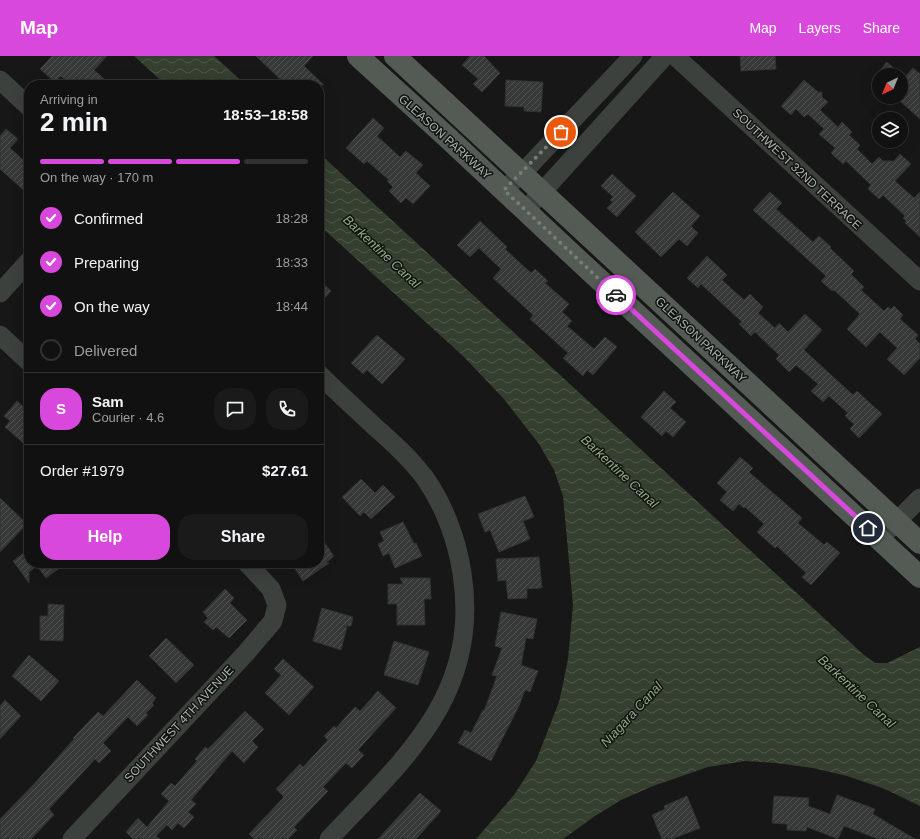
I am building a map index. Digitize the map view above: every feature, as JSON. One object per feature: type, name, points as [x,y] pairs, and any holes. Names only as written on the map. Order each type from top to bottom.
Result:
[{"type":"main road","name":"GLEASON PARKWAY","points":[[358,56],[920,577]]},
{"type":"main road","name":"GLEASON PARKWAY","points":[[395,56],[920,543]]},
{"type":"street","points":[[504,190],[633,56]]},
{"type":"street","points":[[525,211],[665,56]]},
{"type":"street","name":"SOUTHWEST 32ND TERRACE","points":[[675,56],[920,281]]},
{"type":"street","points":[[0,80],[24,102]]},
{"type":"street","points":[[0,292],[24,266]]},
{"type":"street","points":[[0,335],[24,357]]},
{"type":"street","points":[[324,379],[406,456],[425,479],[440,504],[452,532],[460,559],[465,591],[465,616],[462,644],[455,672],[442,702],[422,736],[408,754],[329,839]]},
{"type":"street","points":[[879,539],[920,498]]},
{"type":"street","name":"SOUTHWEST 4TH AVENUE","points":[[72,839],[246,654],[274,621],[277,605],[272,589],[251,568]]},
{"type":"water","points":[[134,56],[214,56],[240,80],[160,80]]},
{"type":"water","points":[[324,158],[864,655],[875,663],[887,663],[920,647],[920,806],[885,789],[847,776],[813,768],[745,761],[708,767],[653,786],[621,800],[595,816],[563,839],[476,839],[514,795],[536,761],[559,702],[568,659],[573,605],[563,496],[554,470],[539,444],[504,399],[463,356],[324,230]]},
{"type":"building","points":[[52,56],[107,56],[94,70],[105,80],[65,80],[61,76],[57,80],[53,80],[40,69]]},
{"type":"building","points":[[256,56],[313,56],[304,66],[319,80],[281,80]]},
{"type":"building","points":[[470,56],[484,56],[500,73],[482,92],[473,84],[478,79],[462,65]]},
{"type":"building","points":[[740,56],[775,56],[776,69],[741,71]]},
{"type":"building","points":[[887,62],[894,68],[882,68]]},
{"type":"building","points":[[913,68],[920,74],[920,119],[903,104],[908,104],[908,73]]},
{"type":"building","points":[[506,80],[543,82],[541,112],[524,111],[524,107],[505,106]]},
{"type":"building","points":[[804,80],[818,92],[822,92],[822,97],[828,102],[820,110],[838,127],[842,122],[852,132],[849,135],[860,145],[857,149],[872,164],[879,157],[883,161],[894,161],[900,154],[911,164],[895,181],[914,198],[920,192],[920,237],[905,223],[906,221],[903,218],[905,216],[883,195],[879,199],[868,189],[871,185],[846,161],[843,164],[831,153],[835,148],[819,134],[824,129],[808,114],[804,117],[796,109],[791,115],[781,106]]},
{"type":"building","points":[[373,118],[384,128],[377,136],[400,157],[406,151],[423,165],[416,173],[430,186],[413,204],[406,198],[401,203],[389,191],[393,187],[387,181],[389,180],[367,161],[364,164],[346,148]]},
{"type":"building","points":[[6,129],[18,139],[10,148],[24,161],[24,191],[0,169],[0,136]]},
{"type":"building","points":[[612,174],[636,196],[617,217],[607,208],[613,202],[610,200],[613,197],[601,186]]},
{"type":"building","points":[[673,192],[700,216],[691,226],[698,233],[687,246],[679,239],[661,257],[635,232]]},
{"type":"building","points":[[770,192],[782,203],[776,209],[813,242],[819,236],[854,271],[851,274],[864,287],[861,290],[884,311],[888,307],[891,309],[894,306],[903,315],[900,319],[918,335],[915,339],[920,344],[920,358],[904,375],[887,359],[897,348],[880,332],[866,347],[847,329],[860,314],[834,290],[832,291],[821,281],[826,276],[753,210]]},
{"type":"building","points":[[480,221],[507,247],[505,249],[531,273],[535,269],[548,281],[545,283],[569,304],[562,312],[572,321],[567,326],[594,349],[605,337],[617,347],[593,375],[587,370],[583,376],[563,358],[568,353],[530,319],[533,315],[493,278],[501,269],[479,248],[470,257],[457,245]]},
{"type":"building","points":[[707,256],[727,275],[722,280],[744,300],[750,294],[763,307],[758,313],[775,328],[779,323],[788,332],[805,314],[822,330],[804,350],[853,395],[857,391],[882,414],[859,438],[850,429],[854,424],[845,416],[848,413],[829,396],[823,402],[811,391],[818,384],[796,365],[789,372],[776,359],[779,355],[755,332],[751,336],[739,324],[742,322],[701,284],[698,288],[687,278]]},
{"type":"building","points":[[324,285],[331,291],[324,299]]},
{"type":"building","points":[[377,335],[405,359],[382,384],[367,370],[363,374],[351,363]]},
{"type":"building","points":[[664,391],[676,402],[670,408],[686,422],[673,437],[666,431],[662,436],[641,417]]},
{"type":"building","points":[[17,401],[24,407],[24,444],[5,427],[10,421],[4,416]]},
{"type":"building","points":[[740,457],[753,468],[749,472],[802,518],[798,523],[824,545],[827,542],[840,553],[811,585],[802,577],[806,573],[777,546],[775,548],[757,532],[764,524],[745,507],[744,508],[739,504],[733,511],[720,500],[727,492],[717,483]]},
{"type":"building","points":[[361,479],[375,493],[383,485],[395,497],[371,519],[364,512],[360,516],[342,497]]},
{"type":"building","points":[[525,496],[534,517],[523,521],[530,539],[499,552],[490,530],[485,532],[478,514]]},
{"type":"building","points":[[0,498],[24,521],[24,527],[0,552]]},
{"type":"building","points":[[403,522],[422,556],[395,568],[389,553],[383,556],[378,544],[384,541],[380,532]]},
{"type":"building","points":[[324,542],[334,556],[326,563],[329,563],[324,566]]},
{"type":"building","points":[[24,553],[24,568],[34,568],[29,572],[29,583],[13,561]]},
{"type":"building","points":[[539,557],[542,588],[527,589],[527,598],[508,599],[506,580],[498,581],[496,559]]},
{"type":"building","points":[[38,568],[59,568],[46,578]]},
{"type":"building","points":[[294,568],[322,568],[303,581]]},
{"type":"building","points":[[400,578],[430,578],[431,599],[424,599],[425,625],[397,625],[397,604],[388,604],[388,584],[403,584]]},
{"type":"building","points":[[225,589],[234,598],[230,603],[247,620],[229,638],[216,627],[213,630],[204,622],[208,618],[203,612]]},
{"type":"building","points":[[48,604],[64,605],[63,641],[40,640],[40,616],[48,616]]},
{"type":"building","points":[[322,608],[353,617],[351,626],[343,626],[347,627],[341,650],[313,641]]},
{"type":"building","points":[[501,612],[537,619],[533,639],[526,638],[521,665],[538,671],[530,692],[525,690],[519,706],[491,761],[458,743],[465,730],[471,733],[483,710],[484,711],[497,676],[492,675],[502,648],[495,646]]},
{"type":"building","points":[[166,638],[194,665],[176,683],[149,656]]},
{"type":"building","points":[[394,641],[429,652],[418,685],[384,675]]},
{"type":"building","points":[[29,655],[59,681],[41,701],[12,676]]},
{"type":"building","points":[[283,659],[314,687],[289,715],[265,693],[281,675],[274,669]]},
{"type":"building","points":[[137,680],[156,698],[152,703],[154,705],[146,713],[148,715],[137,726],[128,717],[103,743],[111,751],[99,763],[95,759],[49,809],[54,815],[31,839],[0,839],[0,819],[35,783],[74,739],[73,738],[98,712],[103,716]]},
{"type":"building","points":[[378,691],[396,708],[358,750],[364,755],[352,768],[346,763],[323,787],[328,791],[294,827],[297,830],[288,839],[254,839],[249,834],[284,797],[276,789],[300,764],[303,767],[328,740],[324,736],[334,726],[336,728],[355,707],[360,711]]},
{"type":"building","points":[[5,700],[21,716],[0,739],[0,706]]},
{"type":"building","points":[[245,711],[264,729],[252,741],[258,747],[244,763],[232,751],[191,800],[196,804],[188,812],[194,817],[184,828],[178,823],[172,830],[167,825],[156,836],[160,839],[133,839],[126,832],[138,818],[147,827],[169,801],[161,794],[171,783],[175,786],[197,761],[195,759],[205,747],[208,749]]},
{"type":"building","points":[[420,793],[441,811],[416,839],[378,839]]},
{"type":"building","points":[[837,795],[875,809],[873,814],[915,839],[878,839],[844,826],[838,839],[807,827],[806,831],[787,830],[787,824],[772,823],[774,796],[809,798],[808,806],[830,814]]},
{"type":"building","points":[[687,796],[700,828],[672,839],[662,839],[652,815],[665,809],[664,806]]},
{"type":"way so far","points":[[561,132],[504,190],[616,295]]},
{"type":"route","points":[[616,295],[868,528]]},
{"type":"water label","name":"Barkentine Canal","points":[[382,251]]},
{"type":"water label","name":"Barkentine Canal","points":[[620,471]]},
{"type":"water label","name":"Barkentine Canal","points":[[857,691]]},
{"type":"water label","name":"Niagara Canal","points":[[631,714]]}]
